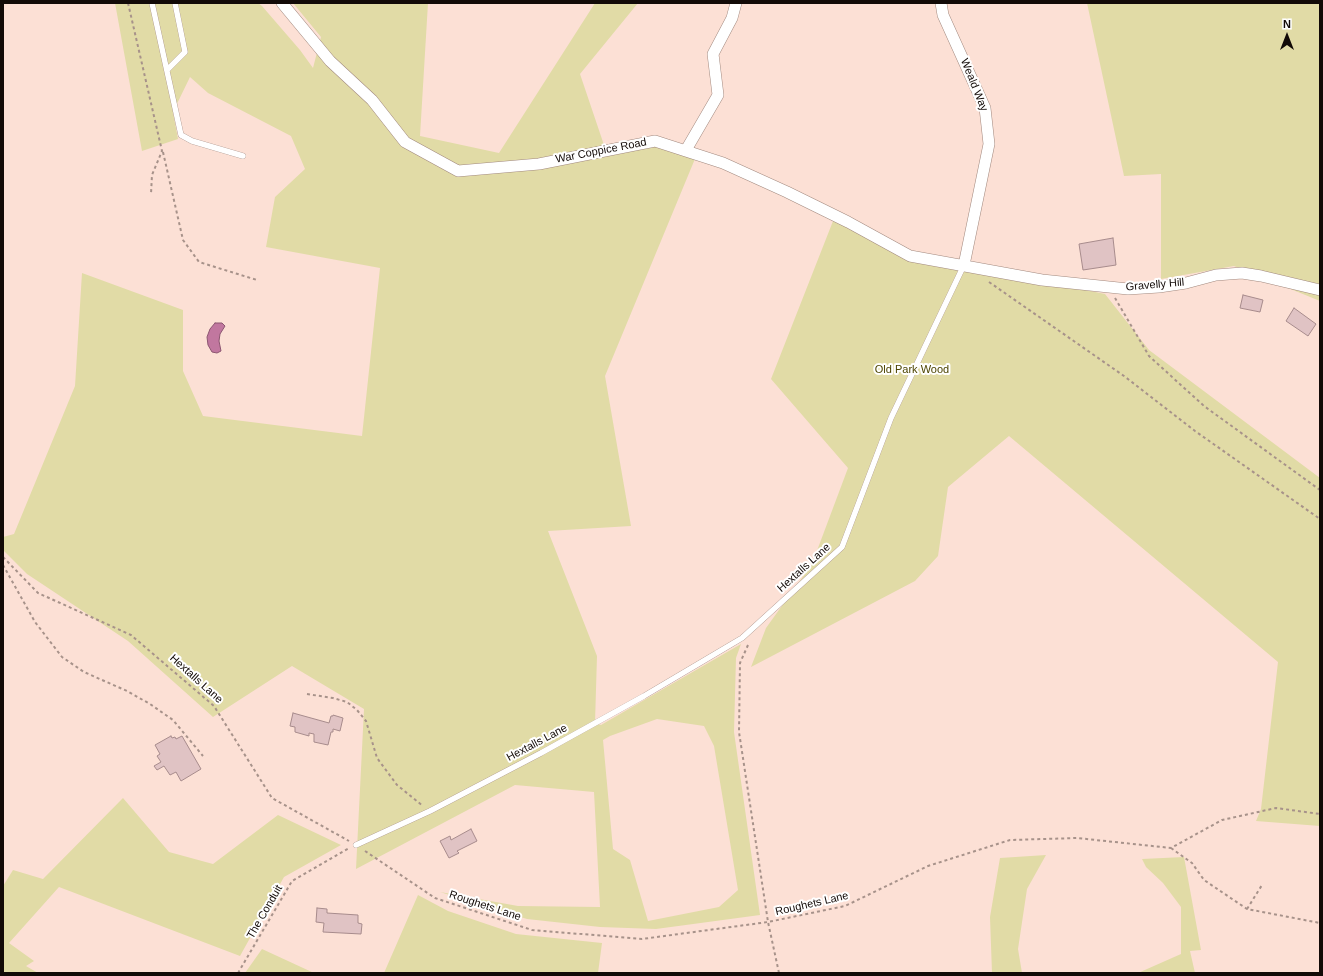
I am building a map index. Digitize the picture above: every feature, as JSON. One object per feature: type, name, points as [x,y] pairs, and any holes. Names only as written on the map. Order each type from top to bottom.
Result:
[{"type":"street","name":"War Coppice Road","points":[[282,3],[330,61],[372,100],[406,142],[458,171],[539,164],[655,140],[723,163],[787,192],[848,222],[910,256],[964,265]]},
{"type":"street","points":[[686,150],[718,95],[713,54],[732,18],[736,3]]},
{"type":"street","name":"Weald Way","points":[[941,3],[943,15],[985,108],[989,144],[964,265]]},
{"type":"street","name":"Gravelly Hill","points":[[964,265],[1042,280],[1128,289],[1159,287],[1216,276],[1242,273],[1320,290]]},
{"type":"lane","points":[[152,3],[181,135],[192,141],[243,156]]},
{"type":"lane","points":[[167,70],[185,52],[175,3]]},
{"type":"lane","name":"Hextalls Lane","points":[[356,844],[430,811],[541,753],[644,696],[742,638],[842,547],[891,418],[964,265]]},
{"type":"path","points":[[128,3],[183,240],[199,262],[256,280]]},
{"type":"path","points":[[151,194],[152,175],[162,151]]},
{"type":"path","points":[[984,278],[1124,376],[1195,431],[1320,519]]},
{"type":"path","points":[[1108,287],[1149,356],[1204,406],[1320,490]]},
{"type":"path","name":"Hextalls Lane","points":[[3,557],[38,593],[132,636],[214,706],[272,798],[356,844]]},
{"type":"path","points":[[3,565],[35,622],[62,657],[84,672],[150,704],[173,720],[203,756]]},
{"type":"path","points":[[748,644],[740,663],[739,732],[768,922],[779,973]]},
{"type":"path","points":[[307,694],[347,702],[358,710],[366,721],[377,758],[397,785],[430,811]]},
{"type":"path","points":[[1320,814],[1276,808],[1222,820],[1171,848],[1192,863],[1204,880],[1247,909],[1320,923]]},
{"type":"path","name":"Roughets Lane","points":[[356,844],[435,898],[532,930],[642,939],[768,922],[845,906],[928,866],[1010,840],[1077,838],[1171,848]]},
{"type":"path","name":"The Conduit","points":[[238,973],[292,881],[356,844]]},
{"type":"path","points":[[1247,909],[1262,885]]},
{"type":"green space","points":[[115,3],[258,3],[300,50],[313,68],[321,37],[293,3],[428,3],[420,136],[499,153],[595,3],[638,3],[580,74],[605,148],[655,141],[697,154],[605,376],[631,526],[548,531],[597,656],[595,723],[601,725],[741,644],[736,658],[734,732],[760,915],[656,929],[600,927],[527,919],[440,892],[518,906],[600,907],[594,792],[515,785],[356,869],[364,709],[292,666],[213,717],[128,641],[27,574],[3,550],[3,537],[14,534],[75,386],[82,273],[183,310],[183,371],[203,416],[362,436],[380,268],[266,247],[275,197],[305,169],[291,136],[208,93],[190,77],[173,112],[178,139],[142,151]],"holes":[[[657,719],[704,726],[714,746],[738,890],[719,907],[648,921],[630,860],[613,849],[603,740]]]},
{"type":"green space","points":[[1087,3],[1320,3],[1320,301],[1234,266],[1161,279],[1161,174],[1124,176]]},
{"type":"green space","name":"Old Park Wood","points":[[835,216],[910,256],[964,265],[1105,294],[1149,350],[1320,478],[1320,826],[1256,821],[1261,809],[1278,662],[1009,436],[948,487],[938,556],[915,581],[751,667],[766,628],[812,564],[848,468],[771,379]]},
{"type":"green space","points":[[123,798],[169,852],[213,864],[278,815],[341,845],[284,877],[240,956],[59,887],[9,943],[34,961],[26,966],[38,973],[3,973],[3,886],[13,870],[43,879]]},
{"type":"green space","points":[[1046,855],[1027,889],[1018,949],[1022,973],[992,973],[990,917],[1000,858]]},
{"type":"green space","points":[[1184,857],[1201,950],[1190,951],[1195,973],[1138,973],[1181,954],[1181,907],[1163,883],[1146,867],[1142,859]]},
{"type":"green space","points":[[418,895],[448,911],[516,934],[602,943],[598,973],[384,973]]},
{"type":"green space","points":[[262,949],[314,973],[245,973]]},
{"type":"shaded area","points":[[215,323],[222,323],[225,326],[220,334],[219,341],[221,351],[217,353],[212,352],[208,345],[207,337],[210,329]]},
{"type":"building","points":[[1113,238],[1116,265],[1083,270],[1079,244]]},
{"type":"building","points":[[1243,295],[1263,300],[1260,312],[1240,308]]},
{"type":"building","points":[[1294,308],[1316,324],[1308,336],[1286,321]]},
{"type":"building","points":[[293,713],[329,723],[331,716],[333,715],[343,718],[340,731],[333,729],[328,745],[314,742],[314,734],[309,733],[309,736],[295,732],[295,727],[290,726]]},
{"type":"building","points":[[171,736],[172,738],[175,737],[176,739],[182,736],[201,769],[181,781],[176,772],[170,775],[164,766],[157,770],[154,766],[161,762],[157,756],[160,754],[155,745]]},
{"type":"building","points":[[471,829],[477,841],[457,851],[459,853],[449,858],[440,841],[450,836],[451,840]]},
{"type":"building","points":[[317,908],[327,909],[327,913],[358,915],[358,923],[362,924],[361,934],[323,932],[324,923],[316,922]]}]
